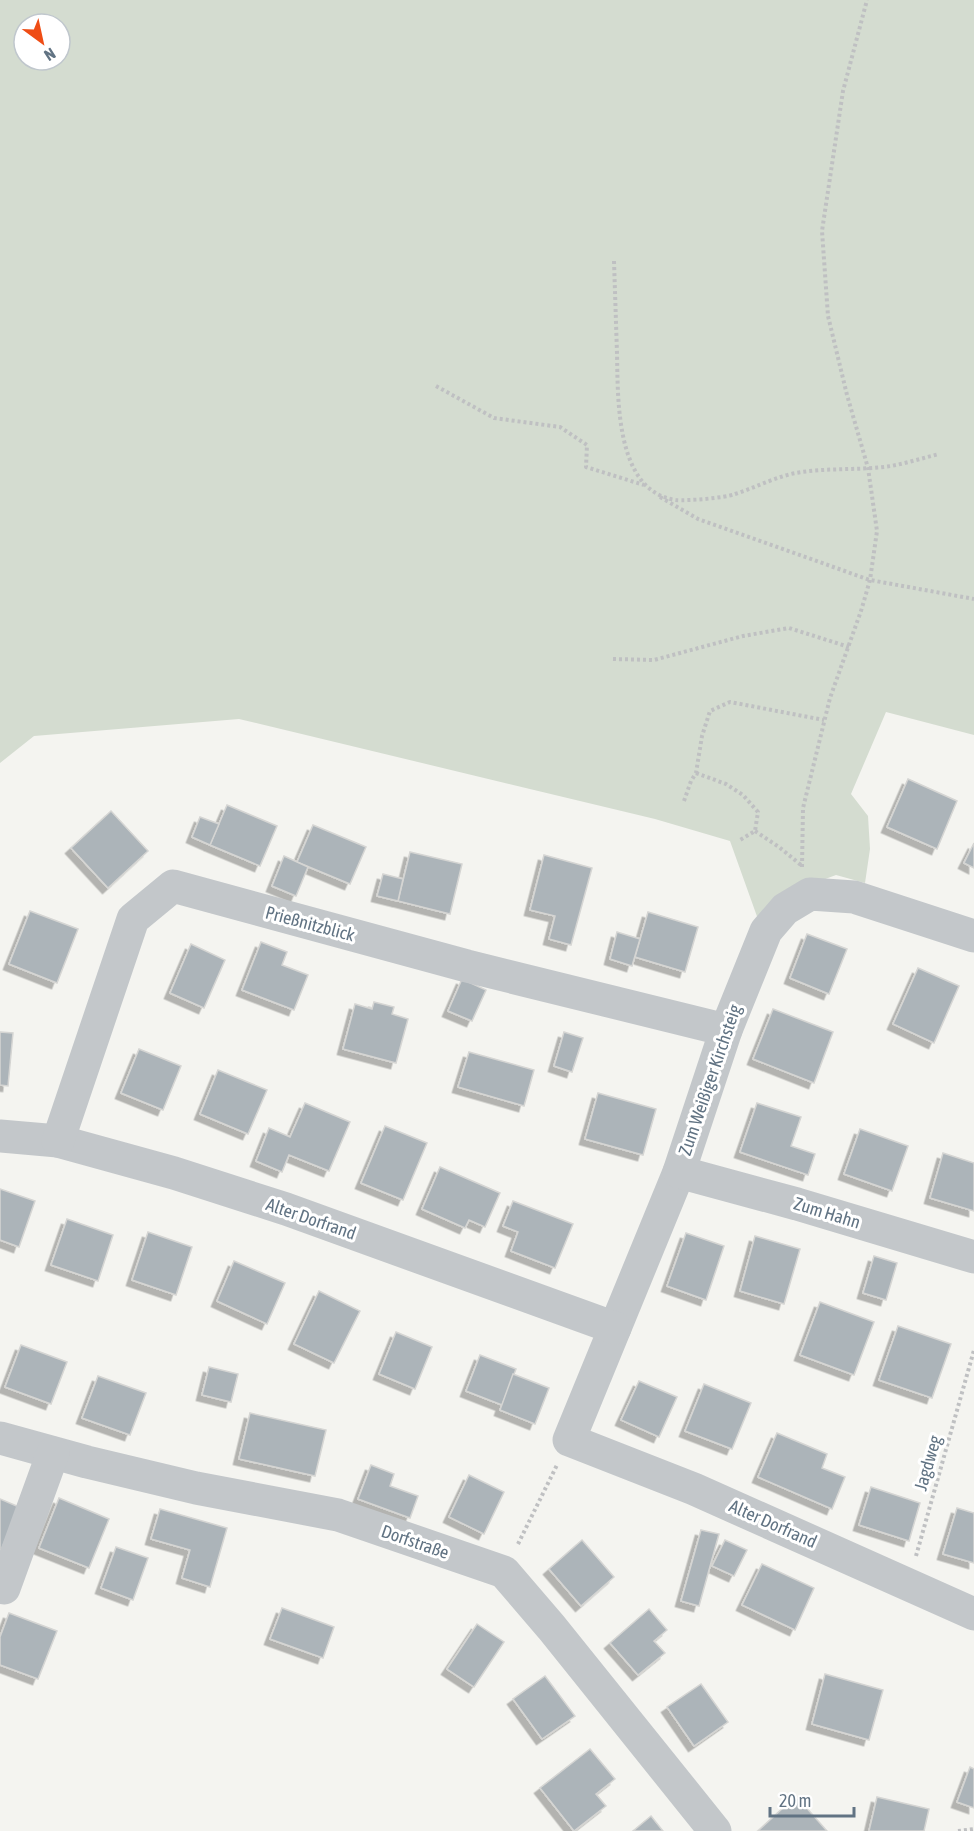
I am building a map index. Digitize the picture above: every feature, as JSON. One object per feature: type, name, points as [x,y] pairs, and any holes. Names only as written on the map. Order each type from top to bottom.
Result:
[{"type":"street","points":[[806,880],[974,936]]},
{"type":"street","name":"Zum Weißiger Kirchsteig","points":[[569,1440],[679,1172],[726,1030],[766,931],[806,880]]},
{"type":"street","name":"Prießnitzblick","points":[[58,1142],[133,919],[172,886],[467,966],[726,1030]]},
{"type":"street","name":"Alter Dorfrand","points":[[0,1136],[58,1142],[174,1173],[286,1209],[615,1328]]},
{"type":"street","name":"Zum Hahn","points":[[679,1172],[797,1204],[974,1257]]},
{"type":"street","name":"Dorfstraße","points":[[0,1438],[196,1488],[338,1515],[504,1572]]},
{"type":"street","name":"Alter Dorfrand","points":[[569,1440],[694,1490],[974,1614]]},
{"type":"street","points":[[4,1588],[53,1453]]},
{"type":"street","points":[[504,1572],[552,1628],[715,1831]]},
{"type":"path","points":[[806,880],[803,808],[830,698],[870,580],[877,531],[868,468],[828,316],[822,231],[843,91],[867,0]]},
{"type":"path","points":[[614,261],[618,409],[632,463],[645,485],[657,495],[698,519],[870,580],[974,599]]},
{"type":"path","points":[[436,386],[494,418],[560,427],[587,445],[586,467],[645,485]]},
{"type":"path","points":[[657,495],[677,500],[732,495],[790,474],[891,466],[939,454]]},
{"type":"path","points":[[613,659],[654,660],[743,636],[789,628],[849,647]]},
{"type":"path","points":[[684,801],[696,773],[702,736],[710,711],[730,702],[824,720]]},
{"type":"path","points":[[696,773],[726,784],[743,795],[758,812],[755,831]]},
{"type":"path","points":[[755,831],[779,847],[806,880]]},
{"type":"path","points":[[740,840],[755,831]]},
{"type":"path","name":"Jagdweg","points":[[908,1583],[974,1350]]},
{"type":"path","points":[[504,1572],[569,1440]]},
{"type":"path","points":[[958,1831],[974,1829]]},
{"type":"shaded area","points":[[0,0],[974,0],[974,735],[886,712],[851,794],[868,816],[870,849],[865,883],[836,875],[793,891],[759,922],[730,841],[655,819],[239,719],[34,736],[0,763]]},
{"type":"building","points":[[908,779],[957,801],[937,849],[887,827]]},
{"type":"building","points":[[227,805],[277,826],[260,866],[210,845]]},
{"type":"building","points":[[111,811],[148,851],[108,888],[71,848]]},
{"type":"building","points":[[200,817],[219,824],[210,845],[192,837]]},
{"type":"building","points":[[313,825],[366,847],[350,884],[297,862]]},
{"type":"building","points":[[974,843],[974,868],[964,863]]},
{"type":"building","points":[[410,852],[462,864],[450,914],[398,901]]},
{"type":"building","points":[[544,855],[592,868],[571,945],[549,939],[555,916],[530,910]]},
{"type":"building","points":[[284,856],[308,867],[296,896],[272,886]]},
{"type":"building","points":[[383,874],[403,879],[398,901],[377,896]]},
{"type":"building","points":[[30,911],[78,929],[57,983],[9,964]]},
{"type":"building","points":[[648,912],[698,927],[685,972],[635,957]]},
{"type":"building","points":[[617,932],[640,939],[632,966],[610,959]]},
{"type":"building","points":[[807,934],[847,949],[829,994],[790,978]]},
{"type":"building","points":[[261,942],[287,952],[282,965],[308,975],[294,1010],[242,990]]},
{"type":"building","points":[[191,944],[225,960],[204,1008],[170,993]]},
{"type":"building","points":[[918,968],[959,986],[934,1043],[893,1024]]},
{"type":"building","points":[[462,979],[486,990],[472,1021],[448,1011]]},
{"type":"building","points":[[374,1002],[394,1007],[392,1014],[408,1019],[396,1063],[343,1049],[355,1004],[372,1009]]},
{"type":"building","points":[[773,1009],[833,1032],[814,1083],[753,1059]]},
{"type":"building","points":[[0,1032],[13,1033],[8,1086],[0,1085]]},
{"type":"building","points":[[564,1032],[583,1038],[572,1072],[554,1066]]},
{"type":"building","points":[[139,1049],[181,1066],[163,1110],[121,1093]]},
{"type":"building","points":[[469,1052],[534,1070],[524,1106],[458,1087]]},
{"type":"building","points":[[218,1070],[267,1090],[248,1134],[200,1114]]},
{"type":"building","points":[[598,1093],[656,1109],[643,1155],[585,1139]]},
{"type":"building","points":[[305,1103],[350,1122],[329,1171],[289,1155],[282,1172],[256,1161],[269,1128],[290,1137]]},
{"type":"building","points":[[757,1103],[801,1117],[791,1146],[815,1154],[808,1175],[740,1152]]},
{"type":"building","points":[[385,1126],[427,1143],[403,1200],[361,1183]]},
{"type":"building","points":[[860,1129],[908,1146],[892,1191],[844,1174]]},
{"type":"building","points":[[943,1153],[974,1163],[974,1211],[930,1198]]},
{"type":"building","points":[[440,1167],[500,1193],[485,1227],[469,1220],[465,1228],[422,1209]]},
{"type":"building","points":[[0,1189],[35,1201],[19,1247],[0,1240]]},
{"type":"building","points":[[513,1201],[573,1224],[555,1268],[511,1251],[518,1232],[503,1226]]},
{"type":"building","points":[[67,1219],[113,1235],[98,1281],[51,1265]]},
{"type":"building","points":[[148,1232],[192,1247],[176,1295],[132,1280]]},
{"type":"building","points":[[686,1233],[724,1246],[706,1300],[667,1286]]},
{"type":"building","points":[[755,1236],[800,1249],[784,1304],[740,1291]]},
{"type":"building","points":[[874,1256],[897,1263],[886,1300],[863,1293]]},
{"type":"building","points":[[234,1261],[285,1283],[267,1324],[217,1301]]},
{"type":"building","points":[[319,1291],[360,1311],[334,1363],[294,1344]]},
{"type":"building","points":[[820,1302],[874,1322],[854,1375],[800,1355]]},
{"type":"building","points":[[898,1326],[951,1344],[932,1398],[879,1380]]},
{"type":"building","points":[[396,1332],[432,1347],[415,1389],[379,1374]]},
{"type":"building","points":[[21,1345],[67,1362],[51,1404],[5,1387]]},
{"type":"building","points":[[480,1355],[516,1369],[502,1405],[466,1391]]},
{"type":"building","points":[[209,1367],[238,1374],[231,1402],[202,1395]]},
{"type":"building","points":[[513,1374],[549,1388],[535,1424],[500,1410]]},
{"type":"building","points":[[98,1376],[146,1393],[130,1435],[82,1418]]},
{"type":"building","points":[[639,1381],[677,1397],[659,1437],[621,1420]]},
{"type":"building","points":[[704,1384],[751,1403],[732,1449],[685,1431]]},
{"type":"building","points":[[250,1413],[326,1430],[315,1476],[239,1459]]},
{"type":"building","points":[[777,1433],[827,1454],[822,1468],[845,1477],[832,1509],[758,1477]]},
{"type":"building","points":[[371,1465],[394,1474],[390,1486],[418,1496],[410,1518],[358,1499]]},
{"type":"building","points":[[469,1475],[504,1492],[484,1534],[449,1517]]},
{"type":"building","points":[[871,1487],[920,1503],[909,1541],[859,1525]]},
{"type":"building","points":[[59,1498],[109,1519],[89,1568],[39,1548]]},
{"type":"building","points":[[0,1499],[19,1507],[0,1553]]},
{"type":"building","points":[[957,1508],[974,1513],[974,1563],[943,1554]]},
{"type":"building","points":[[160,1509],[227,1528],[210,1587],[182,1578],[190,1550],[151,1539]]},
{"type":"building","points":[[701,1530],[719,1534],[699,1606],[681,1601]]},
{"type":"building","points":[[582,1540],[614,1577],[581,1606],[549,1569]]},
{"type":"building","points":[[725,1540],[747,1550],[734,1576],[712,1566]]},
{"type":"building","points":[[116,1547],[148,1558],[133,1600],[101,1588]]},
{"type":"building","points":[[762,1564],[814,1588],[795,1630],[742,1605]]},
{"type":"building","points":[[282,1608],[334,1627],[323,1658],[270,1639]]},
{"type":"building","points":[[649,1609],[667,1630],[654,1641],[665,1653],[638,1675],[610,1643]]},
{"type":"building","points":[[9,1613],[57,1631],[38,1679],[0,1665],[0,1637]]},
{"type":"building","points":[[477,1624],[504,1642],[474,1687],[447,1669]]},
{"type":"building","points":[[825,1674],[883,1690],[869,1740],[812,1724]]},
{"type":"building","points":[[545,1676],[575,1716],[542,1739],[513,1699]]},
{"type":"building","points":[[701,1684],[728,1722],[694,1746],[667,1707]]},
{"type":"building","points":[[590,1749],[615,1779],[596,1794],[606,1806],[574,1831],[540,1788]]},
{"type":"building","points":[[970,1767],[974,1769],[974,1808],[957,1802]]},
{"type":"building","points":[[796,1796],[827,1831],[759,1830]]},
{"type":"building","points":[[877,1797],[929,1809],[924,1831],[869,1831]]},
{"type":"building","points":[[651,1816],[663,1831],[633,1831]]}]
